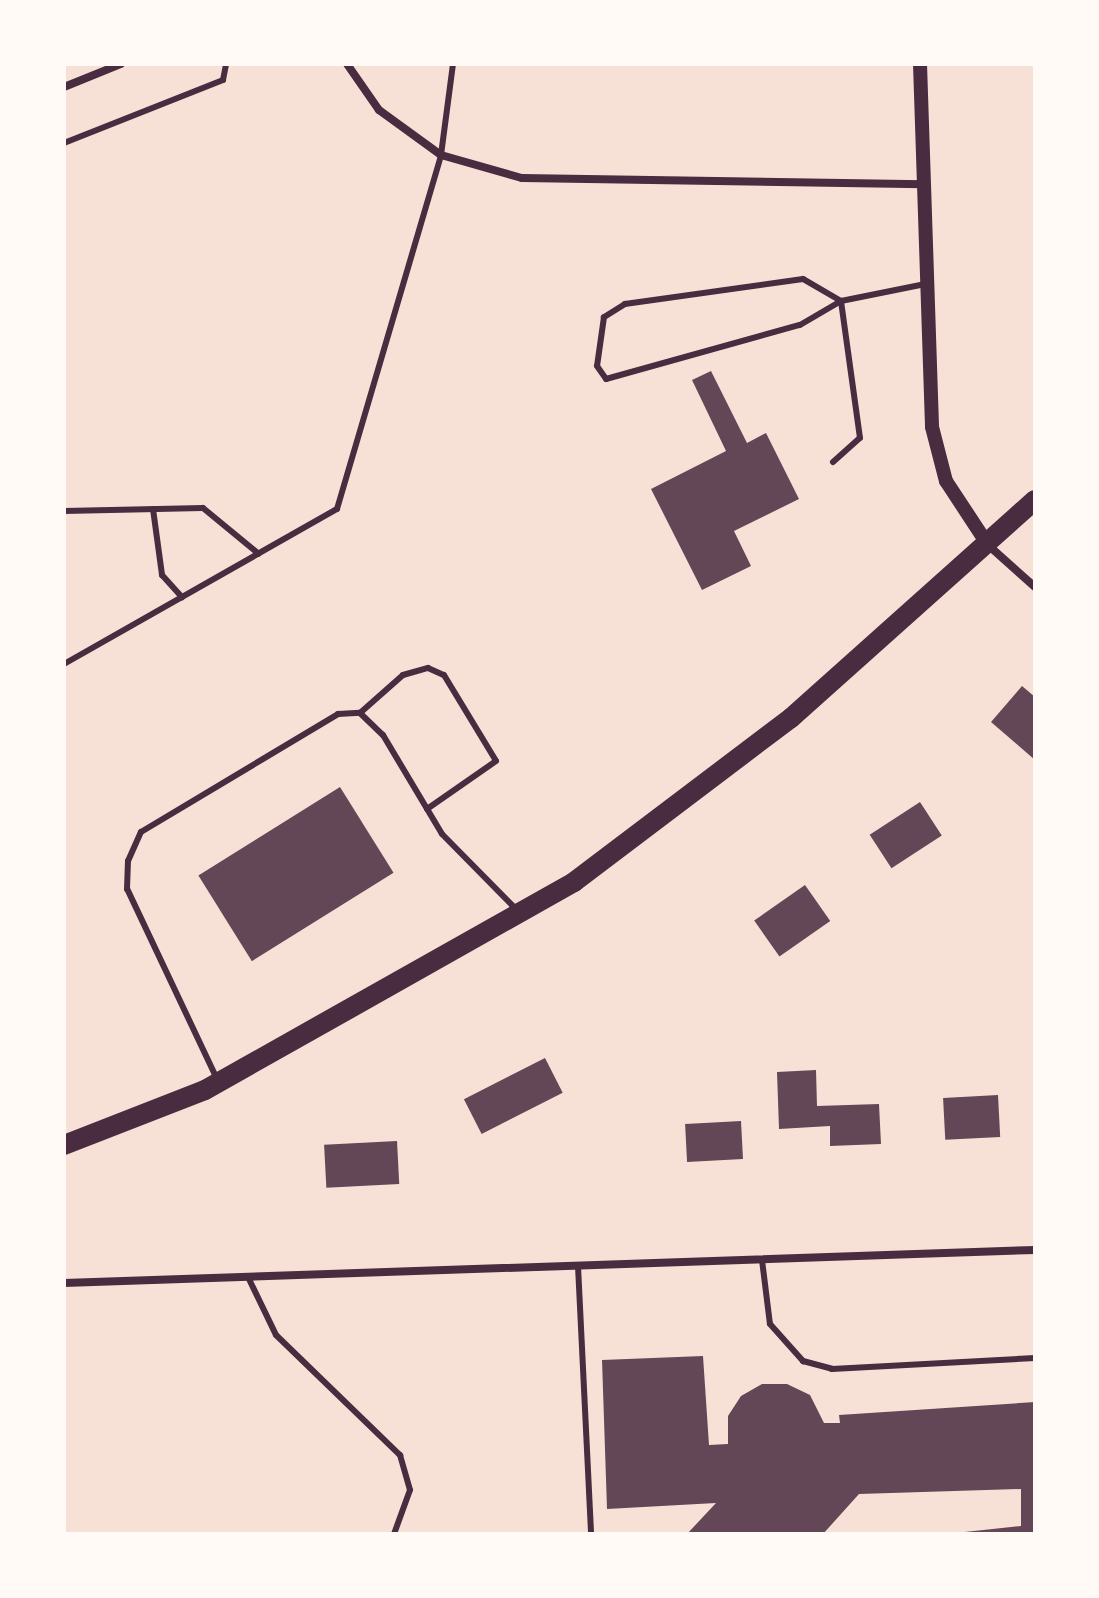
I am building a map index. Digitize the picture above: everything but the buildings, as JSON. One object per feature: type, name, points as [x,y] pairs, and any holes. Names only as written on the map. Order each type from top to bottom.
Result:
[{"type":"main road","points":[[64,1145],[219,1082],[574,882],[791,718],[1035,500]]},
{"type":"street","points":[[64,87],[121,64]]},
{"type":"street","points":[[347,64],[379,110],[441,155],[522,178],[924,184]]},
{"type":"street","points":[[920,64],[935,445],[958,503],[988,545],[1035,587]]},
{"type":"street","points":[[64,1283],[1035,1250]]},
{"type":"lane","points":[[64,143],[223,80],[226,64]]},
{"type":"lane","points":[[64,664],[337,509],[441,155],[453,64]]},
{"type":"lane","points":[[841,301],[803,279],[625,304],[604,317],[597,366],[606,379],[800,325],[841,301],[928,284]]},
{"type":"lane","points":[[833,462],[860,438],[841,301]]},
{"type":"lane","points":[[64,511],[203,508],[259,554]]},
{"type":"lane","points":[[153,509],[162,575],[182,597]]},
{"type":"lane","points":[[219,1082],[127,889],[128,861],[141,832],[338,714],[360,713],[403,675],[428,668],[444,675],[496,761],[427,809]]},
{"type":"lane","points":[[360,713],[383,735],[427,809],[519,912]]},
{"type":"lane","points":[[762,1260],[770,1324],[803,1361],[832,1369],[1035,1358]]},
{"type":"lane","points":[[578,1266],[591,1534]]},
{"type":"lane","points":[[248,1277],[276,1335],[400,1455],[410,1490],[394,1534]]}]
